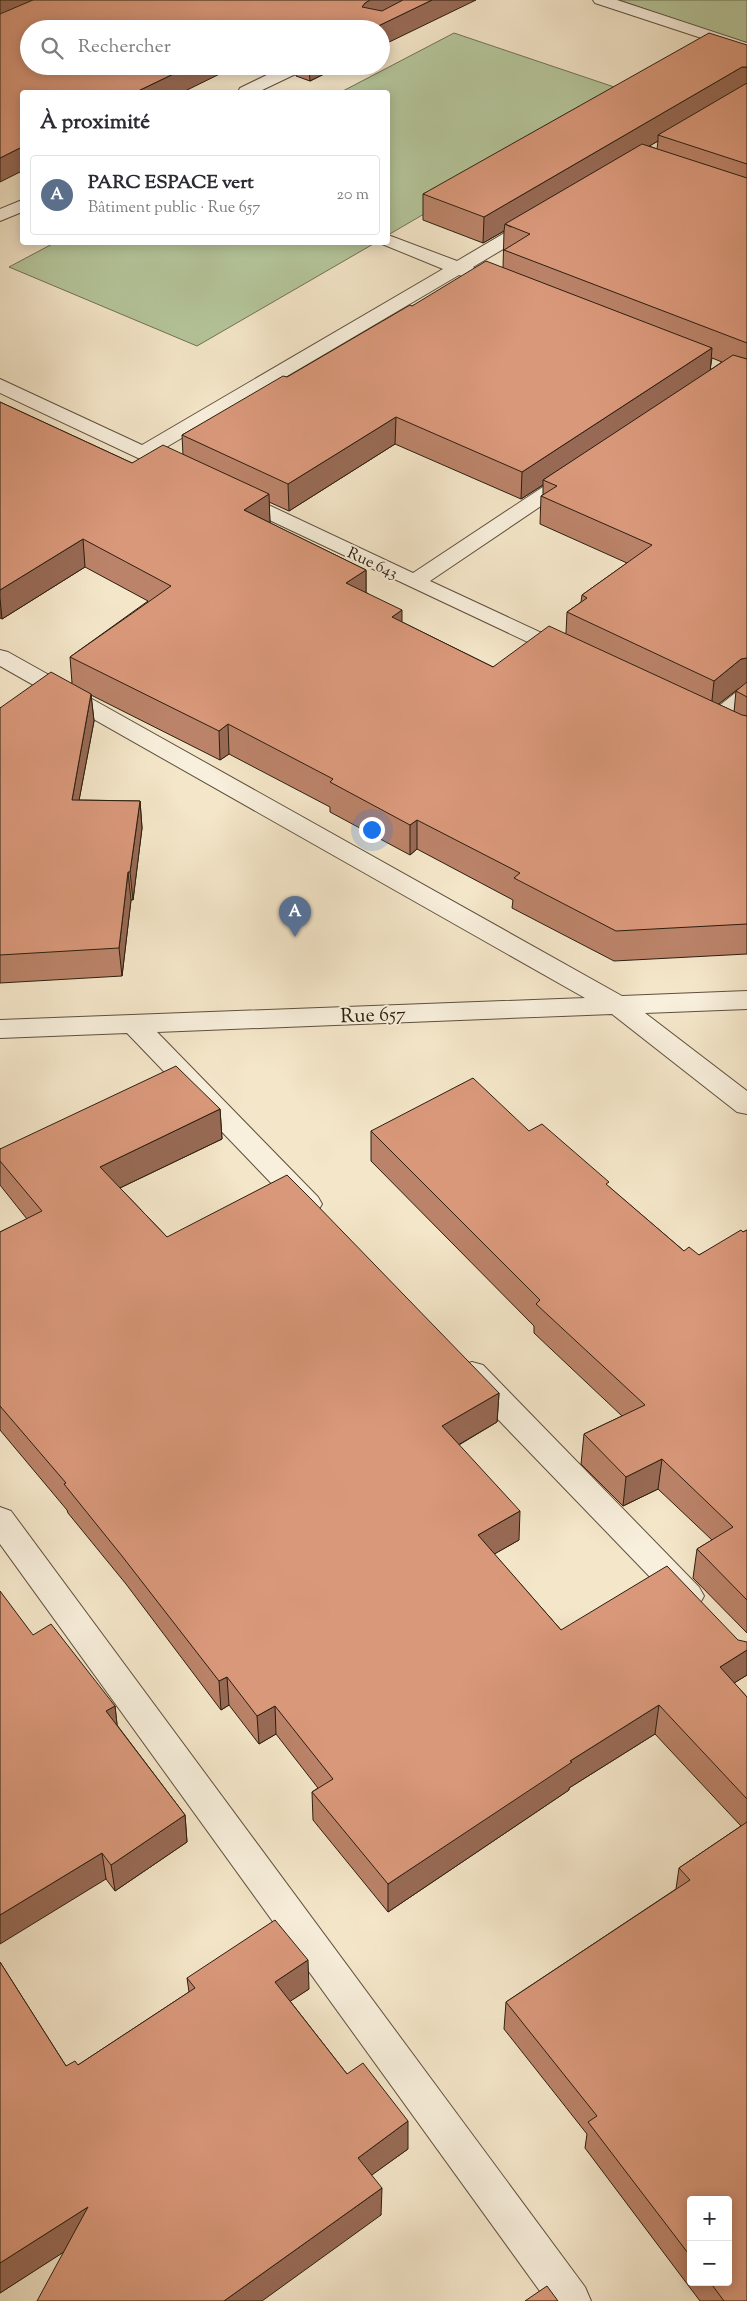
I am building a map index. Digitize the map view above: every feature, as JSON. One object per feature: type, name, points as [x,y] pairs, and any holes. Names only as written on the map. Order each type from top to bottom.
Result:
[{"type":"street","points":[[601,0],[747,48]]},
{"type":"street","points":[[250,90],[280,75]]},
{"type":"street","points":[[0,216],[20,206]]},
{"type":"street","points":[[143,453],[552,212]]},
{"type":"street","points":[[390,241],[486,279]]},
{"type":"street","points":[[0,385],[196,478]]},
{"type":"street","points":[[415,581],[588,466]]},
{"type":"street","name":"Rue 643","points":[[222,490],[586,662]]},
{"type":"street","points":[[0,657],[618,1005],[747,1105]]},
{"type":"street","points":[[713,722],[747,695]]},
{"type":"street","name":"Rue 657","points":[[0,1030],[747,1000]]},
{"type":"street","points":[[134,1024],[326,1223]]},
{"type":"street","points":[[451,1351],[706,1614]]},
{"type":"street","points":[[0,1520],[571,2301]]},
{"type":"green space","points":[[619,0],[747,0],[747,44]]},
{"type":"green space","points":[[454,33],[632,93],[390,234],[390,90],[345,90],[374,75],[390,75],[390,66]]},
{"type":"green space","points":[[50,245],[372,245],[197,346],[9,267]]},
{"type":"building","points":[[33,0],[370,0],[362,7],[382,11],[403,0],[432,0],[390,20],[20,20],[20,75],[171,75],[140,90],[20,90],[20,148],[0,158],[0,14]]},
{"type":"building","points":[[709,33],[747,45],[747,67],[742,67],[484,217],[423,194]]},
{"type":"building","points":[[747,83],[747,164],[658,135]]},
{"type":"building","points":[[642,144],[747,178],[747,343],[504,250],[530,234],[505,224]]},
{"type":"building","points":[[486,261],[712,348],[522,472],[396,417],[288,484],[182,435],[283,376],[287,377],[410,305],[412,306]]},
{"type":"building","points":[[733,355],[747,359],[747,658],[741,659],[714,681],[567,612],[587,598],[582,595],[652,545],[541,496],[557,486],[543,480]]},
{"type":"building","points":[[0,402],[132,463],[163,445],[269,494],[244,510],[366,570],[346,583],[402,610],[392,617],[493,667],[549,626],[747,716],[747,924],[616,931],[514,878],[520,873],[417,820],[410,825],[330,782],[333,779],[228,724],[219,731],[70,657],[171,586],[83,539],[0,590]]},
{"type":"building","points":[[51,672],[91,694],[72,800],[140,801],[130,872],[128,872],[119,948],[0,955],[0,708]]},
{"type":"building","points":[[747,682],[747,697],[736,691]]},
{"type":"building","points":[[176,1066],[220,1109],[100,1167],[167,1237],[287,1175],[499,1393],[442,1426],[520,1511],[478,1535],[561,1630],[667,1566],[738,1640],[747,1642],[747,1650],[720,1667],[747,1697],[747,1799],[659,1705],[570,1761],[572,1762],[388,1884],[312,1792],[333,1779],[275,1706],[257,1716],[227,1677],[219,1681],[64,1484],[66,1483],[0,1406],[0,1232],[42,1211],[0,1161],[0,1149]]},
{"type":"building","points":[[473,1078],[529,1131],[542,1124],[609,1182],[606,1184],[684,1251],[689,1247],[699,1255],[741,1230],[743,1232],[747,1230],[747,1600],[697,1549],[733,1527],[662,1459],[626,1477],[584,1434],[645,1405],[536,1304],[540,1300],[371,1131]]},
{"type":"building","points":[[0,1591],[33,1635],[51,1624],[115,1706],[106,1711],[185,1815],[111,1865],[102,1853],[0,1915]]},
{"type":"building","points":[[747,1822],[747,2301],[724,2301],[713,2286],[732,2286],[732,2196],[687,2196],[687,2252],[588,2122],[597,2116],[506,2002],[690,1880],[679,1868]]},
{"type":"building","points":[[275,1920],[308,1960],[275,1982],[347,2074],[363,2063],[408,2121],[358,2158],[382,2188],[224,2301],[37,2301],[88,2207],[0,2263],[0,1962],[66,2066],[75,2061],[78,2065],[195,1988],[187,1978]]},
{"type":"building","points":[[547,2286],[558,2301],[525,2301]]},
{"type":"place","name":"PARC ESPACE vert","points":[[295,937]]}]
